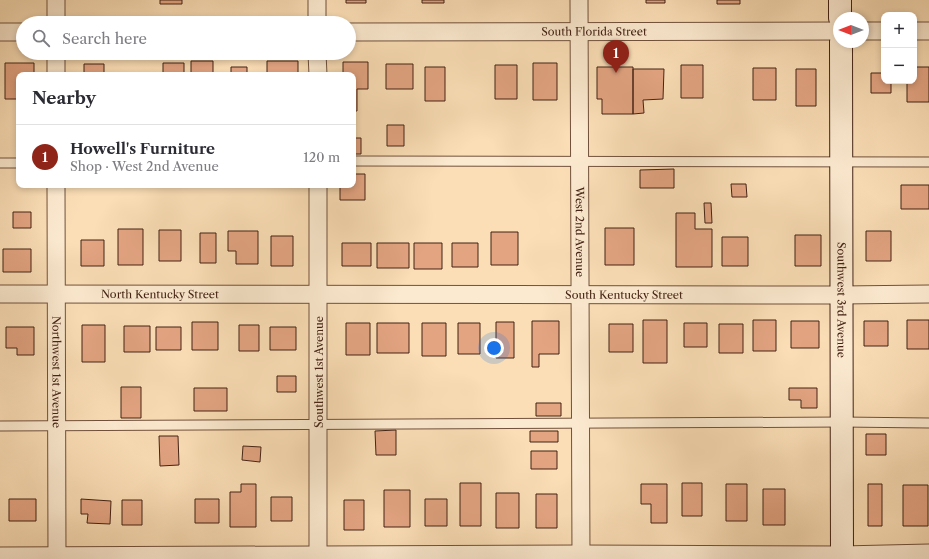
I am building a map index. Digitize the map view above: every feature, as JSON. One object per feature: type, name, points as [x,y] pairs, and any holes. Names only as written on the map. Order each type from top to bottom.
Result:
[{"type":"main road","points":[[840,0],[840,12]]},
{"type":"main road","name":"Southwest 3rd Avenue","points":[[841,48],[842,557]]},
{"type":"street","points":[[56,0],[56,16]]},
{"type":"street","points":[[317,0],[317,16]]},
{"type":"street","name":"West 2nd Avenue","points":[[579,0],[581,557]]},
{"type":"street","name":"South Florida Street","points":[[356,32],[833,31]]},
{"type":"street","points":[[869,31],[881,31]]},
{"type":"street","points":[[917,31],[929,31]]},
{"type":"street","points":[[0,32],[16,32]]},
{"type":"street","points":[[56,60],[56,72]]},
{"type":"street","points":[[317,60],[318,72]]},
{"type":"street","name":"Northwest 1st Avenue","points":[[56,188],[57,558]]},
{"type":"street","name":"Southwest 1st Avenue","points":[[318,188],[318,557]]},
{"type":"street","name":"North Kentucky Street","points":[[0,294],[319,294]]},
{"type":"street","name":"South Kentucky Street","points":[[319,294],[929,294]]},
{"type":"street","points":[[0,556],[57,558],[167,556],[842,557],[929,553]]},
{"type":"lane","points":[[356,161],[929,162]]},
{"type":"lane","points":[[0,163],[16,163]]},
{"type":"lane","points":[[0,426],[842,422],[929,423]]},
{"type":"building","points":[[160,0],[182,0],[182,4],[160,4]]},
{"type":"building","points":[[346,0],[366,0],[366,3],[346,3]]},
{"type":"building","points":[[422,0],[444,0],[444,3],[422,3]]},
{"type":"building","points":[[646,0],[665,0],[665,3],[646,3]]},
{"type":"building","points":[[717,0],[740,0],[740,4],[717,4]]},
{"type":"building","points":[[191,61],[213,61],[213,72],[191,72]]},
{"type":"building","points":[[267,61],[298,61],[298,72],[267,72]]},
{"type":"building","points":[[343,62],[368,62],[368,89],[357,89],[357,111],[356,72],[343,72]]},
{"type":"building","points":[[5,63],[34,63],[34,72],[16,72],[16,99],[5,99]]},
{"type":"building","points":[[163,63],[184,63],[184,72],[163,72]]},
{"type":"building","points":[[533,63],[557,63],[557,100],[533,100]]},
{"type":"building","points":[[84,64],[104,64],[104,72],[84,72]]},
{"type":"building","points":[[386,64],[413,64],[413,89],[386,89]]},
{"type":"building","points":[[495,65],[517,65],[517,99],[495,99]]},
{"type":"building","points":[[681,65],[703,65],[703,98],[681,98]]},
{"type":"building","points":[[231,67],[247,67],[247,72],[231,72]]},
{"type":"building","points":[[425,67],[445,67],[445,101],[425,101]]},
{"type":"building","points":[[597,67],[633,67],[633,114],[602,114],[602,99],[597,99]]},
{"type":"building","points":[[917,67],[929,67],[929,102],[907,102],[907,84],[917,84]]},
{"type":"building","points":[[753,68],[776,68],[776,100],[753,100]]},
{"type":"building","points":[[633,69],[664,69],[663,99],[643,100],[644,113],[633,114]]},
{"type":"building","points":[[796,69],[816,69],[816,106],[796,106]]},
{"type":"building","points":[[871,73],[881,73],[881,84],[891,84],[891,93],[871,93]]},
{"type":"building","points":[[387,125],[404,125],[404,146],[387,146]]},
{"type":"building","points":[[356,138],[361,138],[361,154],[356,154]]},
{"type":"building","points":[[674,169],[674,188],[640,188],[640,170]]},
{"type":"building","points":[[356,174],[365,174],[365,200],[340,200],[340,188],[356,188]]},
{"type":"building","points":[[731,184],[746,184],[747,197],[732,197]]},
{"type":"building","points":[[901,185],[929,185],[929,209],[901,209]]},
{"type":"building","points":[[704,203],[711,203],[712,223],[705,223]]},
{"type":"building","points":[[13,212],[31,212],[31,228],[13,228]]},
{"type":"building","points":[[676,213],[695,213],[695,229],[712,229],[712,267],[676,267]]},
{"type":"building","points":[[605,228],[634,228],[634,265],[605,265]]},
{"type":"building","points":[[118,229],[143,229],[143,265],[118,265]]},
{"type":"building","points":[[159,230],[181,230],[181,261],[159,261]]},
{"type":"building","points":[[228,231],[258,231],[258,264],[236,264],[236,251],[228,251]]},
{"type":"building","points":[[866,231],[891,231],[891,261],[866,261]]},
{"type":"building","points":[[491,232],[518,232],[518,265],[491,265]]},
{"type":"building","points":[[200,233],[216,233],[216,263],[200,263]]},
{"type":"building","points":[[795,235],[821,235],[821,266],[795,266]]},
{"type":"building","points":[[271,236],[293,236],[293,266],[271,266]]},
{"type":"building","points":[[722,237],[748,237],[748,266],[722,266]]},
{"type":"building","points":[[81,240],[104,240],[104,266],[81,266]]},
{"type":"building","points":[[342,243],[371,243],[371,266],[342,266]]},
{"type":"building","points":[[377,243],[409,243],[409,268],[377,268]]},
{"type":"building","points":[[414,243],[442,243],[442,269],[414,269]]},
{"type":"building","points":[[452,243],[478,243],[478,267],[452,267]]},
{"type":"building","points":[[3,249],[31,249],[31,272],[3,272]]},
{"type":"building","points":[[643,320],[667,320],[667,363],[643,363]]},
{"type":"building","points":[[753,320],[776,320],[776,351],[753,351]]},
{"type":"building","points":[[907,320],[929,320],[929,349],[907,349]]},
{"type":"building","points":[[532,321],[559,321],[559,354],[539,354],[539,367],[532,367]]},
{"type":"building","points":[[791,321],[819,321],[819,348],[791,348]]},
{"type":"building","points":[[864,321],[888,321],[888,346],[864,346]]},
{"type":"building","points":[[192,322],[218,322],[218,350],[192,350]]},
{"type":"building","points":[[496,322],[514,322],[514,358],[496,358]]},
{"type":"building","points":[[346,323],[370,323],[370,355],[346,355]]},
{"type":"building","points":[[377,323],[409,323],[409,353],[377,353]]},
{"type":"building","points":[[422,323],[446,323],[446,356],[422,356]]},
{"type":"building","points":[[458,323],[480,323],[480,354],[458,354]]},
{"type":"building","points":[[684,323],[707,323],[707,347],[684,347]]},
{"type":"building","points":[[609,324],[633,324],[633,352],[609,352]]},
{"type":"building","points":[[719,324],[743,324],[743,353],[719,353]]},
{"type":"building","points":[[82,325],[105,325],[105,362],[82,362]]},
{"type":"building","points":[[239,325],[259,325],[259,351],[239,351]]},
{"type":"building","points":[[124,326],[150,326],[150,352],[124,352]]},
{"type":"building","points":[[6,327],[34,327],[34,355],[17,355],[17,348],[6,348]]},
{"type":"building","points":[[156,327],[181,327],[181,350],[156,350]]},
{"type":"building","points":[[270,327],[296,327],[296,350],[270,350]]},
{"type":"building","points":[[277,376],[296,376],[296,392],[277,392]]},
{"type":"building","points":[[121,387],[141,387],[141,418],[121,418]]},
{"type":"building","points":[[194,388],[227,388],[227,411],[194,411]]},
{"type":"building","points":[[789,388],[817,388],[817,408],[801,408],[801,400],[789,400]]},
{"type":"building","points":[[536,403],[561,403],[561,416],[536,416]]},
{"type":"building","points":[[396,430],[396,455],[376,455],[375,431]]},
{"type":"building","points":[[530,431],[558,431],[558,442],[530,442]]},
{"type":"building","points":[[866,434],[886,434],[886,455],[866,455]]},
{"type":"building","points":[[159,436],[178,436],[179,465],[160,466]]},
{"type":"building","points":[[243,446],[261,447],[260,462],[242,460]]},
{"type":"building","points":[[531,451],[557,451],[557,469],[531,469]]},
{"type":"building","points":[[460,483],[481,483],[481,526],[460,526]]},
{"type":"building","points":[[682,483],[702,483],[702,516],[682,516]]},
{"type":"building","points":[[241,484],[256,484],[256,527],[230,527],[230,492],[241,492]]},
{"type":"building","points":[[641,484],[667,484],[667,523],[651,523],[651,504],[641,504]]},
{"type":"building","points":[[726,484],[747,484],[747,521],[726,521]]},
{"type":"building","points":[[868,484],[882,484],[882,526],[868,526]]},
{"type":"building","points":[[903,485],[928,485],[928,526],[903,526]]},
{"type":"building","points":[[763,489],[785,489],[785,525],[763,525]]},
{"type":"building","points":[[384,490],[410,490],[410,527],[384,527]]},
{"type":"building","points":[[496,493],[519,493],[519,528],[496,528]]},
{"type":"building","points":[[536,494],[557,494],[557,528],[536,528]]},
{"type":"building","points":[[271,497],[292,497],[292,521],[271,521]]},
{"type":"building","points":[[9,499],[36,499],[36,521],[9,521]]},
{"type":"building","points":[[81,499],[111,501],[110,524],[87,523],[88,514],[81,514]]},
{"type":"building","points":[[195,499],[219,499],[219,523],[195,523]]},
{"type":"building","points":[[425,499],[447,499],[447,526],[425,526]]},
{"type":"building","points":[[122,500],[142,500],[142,525],[122,525]]},
{"type":"building","points":[[344,500],[364,500],[364,530],[344,530]]},
{"type":"place","name":"Howell's Furniture","points":[[616,73]]}]
